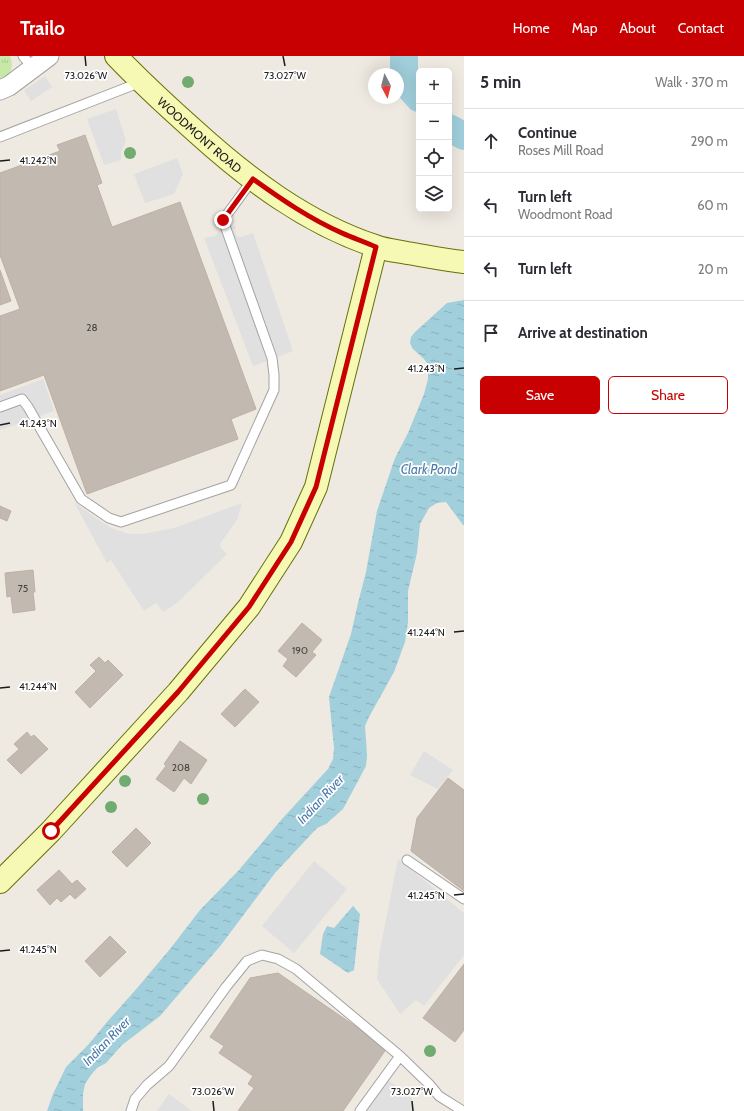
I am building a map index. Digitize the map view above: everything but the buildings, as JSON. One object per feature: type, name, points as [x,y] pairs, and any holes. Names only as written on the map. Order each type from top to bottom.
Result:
[{"type":"street","points":[[0,90],[9,86],[28,62],[49,56]]},
{"type":"street","name":"WOODMONT ROAD","points":[[116,56],[142,82],[238,169],[308,216],[341,233],[376,247],[447,261],[464,262]]},
{"type":"street","points":[[0,882],[51,831],[178,692],[249,607],[291,542],[316,487],[376,247]]},
{"type":"lane","points":[[0,137],[142,82]]},
{"type":"lane","points":[[0,407],[22,399],[81,499],[109,518],[121,522],[231,485],[274,390],[272,358],[223,220],[253,179]]},
{"type":"lane","points":[[407,860],[464,899]]},
{"type":"lane","points":[[131,1111],[136,1099],[147,1085],[169,1066],[226,987],[247,961],[262,955],[278,960],[296,969],[400,1056],[430,1085],[439,1096],[463,1111]]},
{"type":"lane","points":[[360,1111],[400,1056]]},
{"type":"green space","points":[[0,56],[10,56],[12,67],[7,75],[0,78]]},
{"type":"shaded area","points":[[45,76],[52,87],[31,101],[24,90]]},
{"type":"shaded area","points":[[116,109],[126,141],[121,152],[121,160],[104,165],[87,119]]},
{"type":"shaded area","points":[[177,158],[183,174],[174,194],[145,203],[134,174]]},
{"type":"shaded area","points":[[236,226],[235,230],[238,237],[253,233],[293,351],[253,366],[204,238],[215,236],[218,231]]},
{"type":"shaded area","points":[[43,379],[54,411],[0,430],[0,395]]},
{"type":"shaded area","points":[[74,502],[111,528],[129,534],[143,534],[174,528],[242,503],[237,520],[220,544],[221,548],[227,554],[177,603],[163,612],[156,603],[144,611],[111,560],[107,563]]},
{"type":"shaded area","points":[[424,751],[453,770],[438,789],[410,775]]},
{"type":"shaded area","points":[[398,859],[464,913],[464,955],[424,1006],[416,1000],[400,1014],[377,979],[379,955]]},
{"type":"shaded area","points":[[314,861],[347,889],[294,953],[262,926]]},
{"type":"shaded area","points":[[388,1080],[411,1096],[415,1111],[367,1111]]},
{"type":"shaded area","points":[[169,1094],[192,1111],[157,1111]]},
{"type":"water","name":"Clark Pond","points":[[464,300],[464,525],[446,502],[437,503],[429,508],[420,524],[417,553],[408,591],[408,622],[405,642],[394,672],[365,726],[367,755],[366,766],[343,809],[326,824],[317,828],[275,873],[221,945],[160,1016],[122,1045],[106,1063],[97,1068],[91,1075],[85,1084],[83,1094],[83,1111],[47,1111],[53,1094],[66,1067],[88,1045],[138,987],[200,910],[239,870],[282,819],[328,769],[333,759],[334,748],[329,697],[351,634],[366,572],[377,511],[395,458],[408,433],[424,394],[428,379],[428,364],[413,349],[410,343],[411,337],[447,303]]},
{"type":"water","points":[[353,906],[360,914],[354,970],[348,973],[320,954],[323,934],[327,926],[334,928]]},
{"type":"waterway","name":"Indian River","points":[[404,56],[404,81],[416,95]]},
{"type":"waterway","name":"Indian River","points":[[452,130],[464,136]]},
{"type":"route","points":[[51,831],[178,692],[249,607],[291,542],[316,487],[376,247],[341,233],[308,216],[285,202],[253,179],[223,220]]}]
